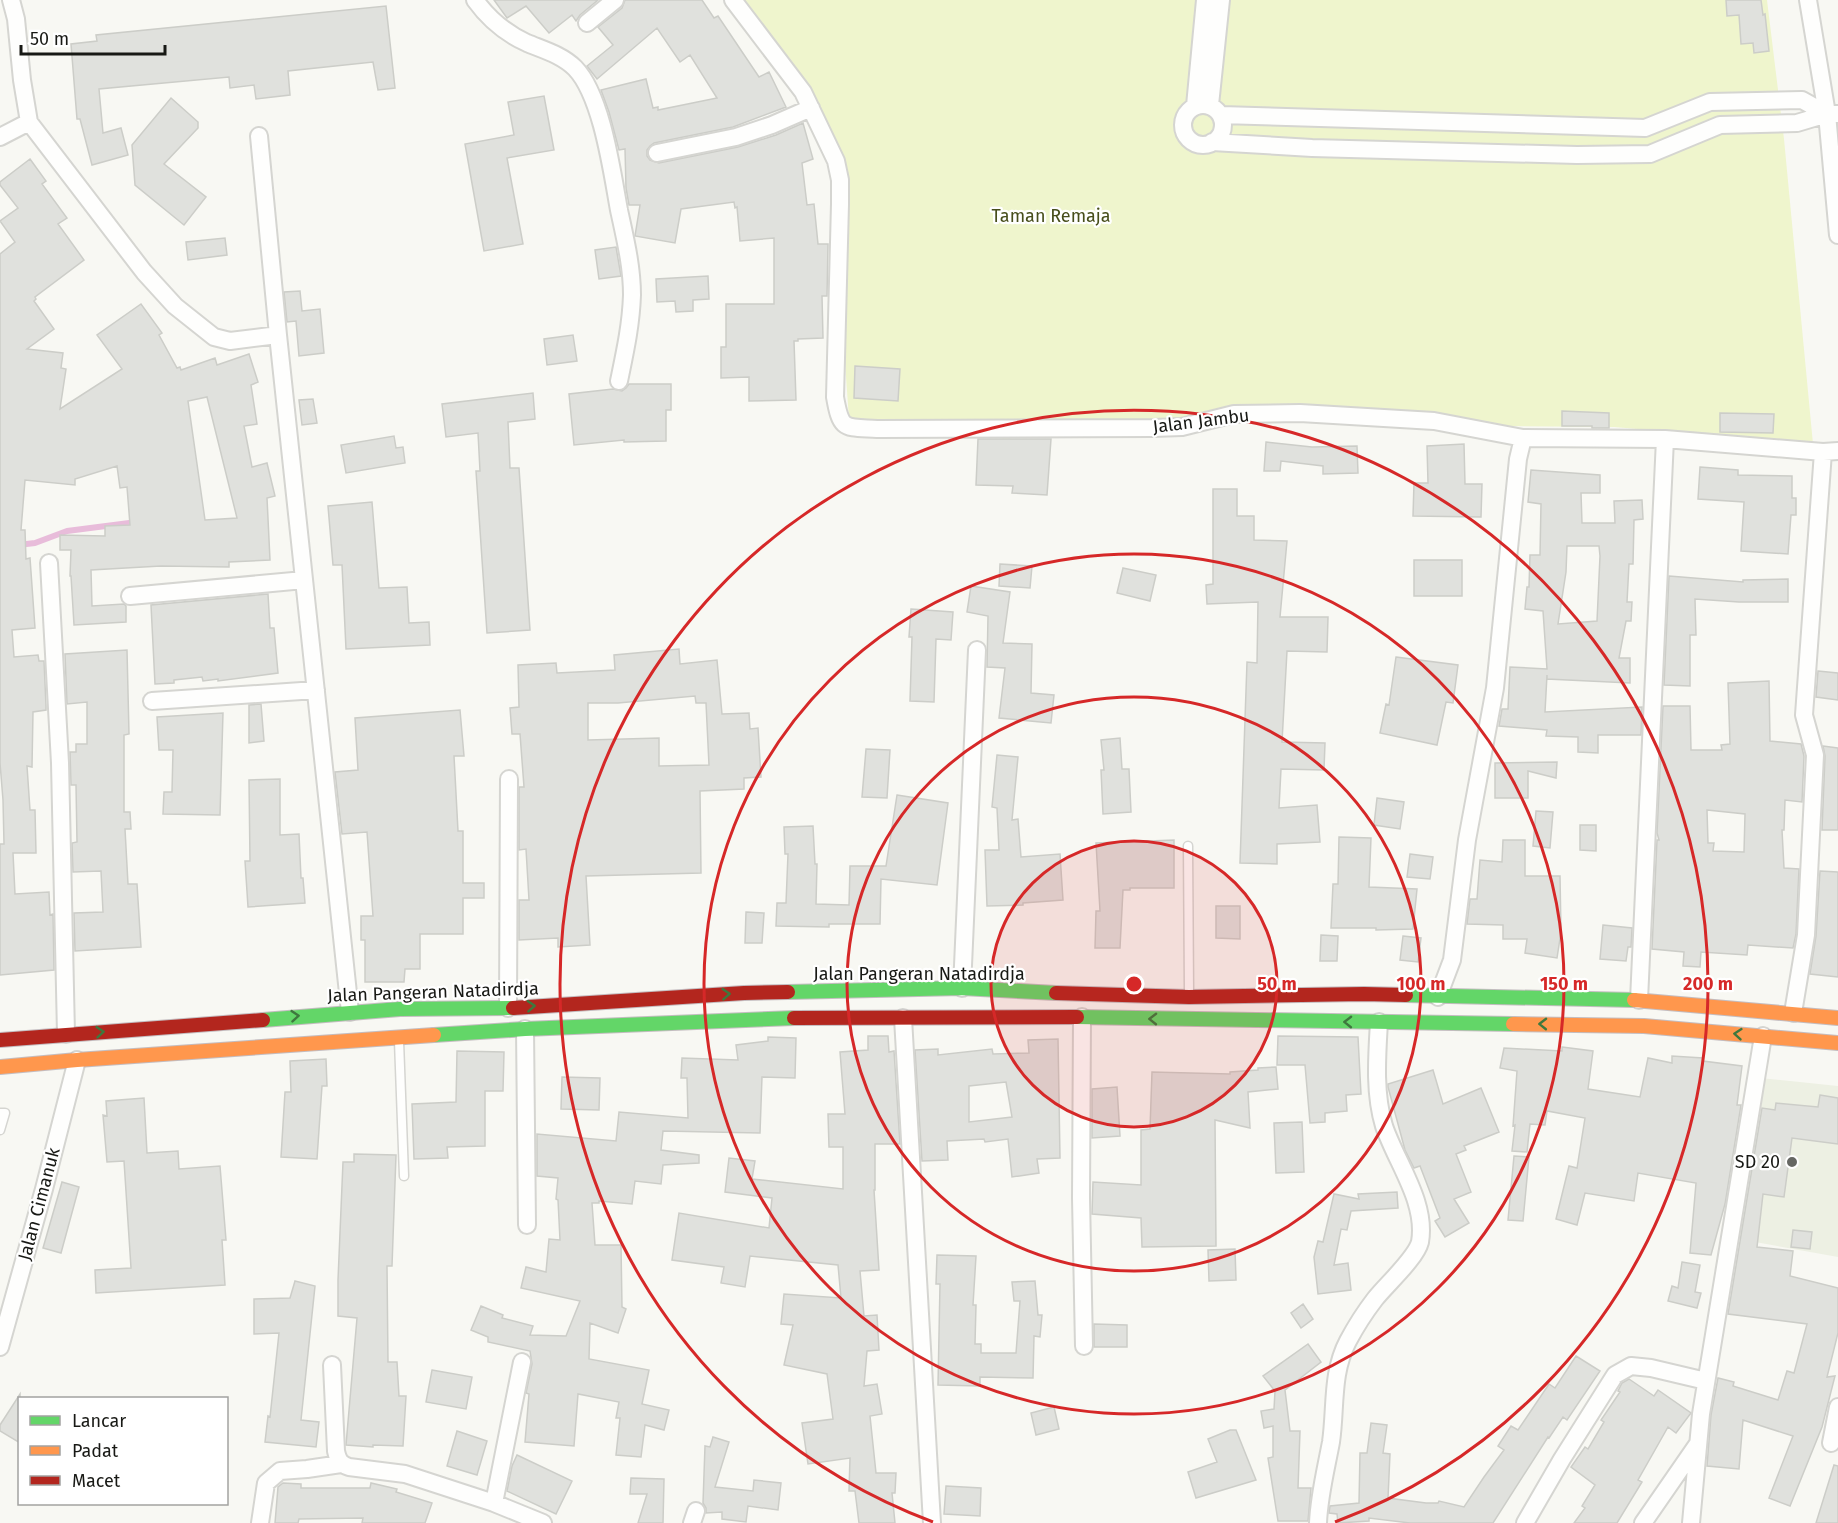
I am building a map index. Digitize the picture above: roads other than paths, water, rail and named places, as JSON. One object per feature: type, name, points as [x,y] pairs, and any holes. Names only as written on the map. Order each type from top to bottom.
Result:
[{"type":"main road","name":"Jalan Pangeran Natadirdja","points":[[0,1067],[525,1029],[762,1018],[902,1003],[962,988],[1095,995],[1365,994],[1639,1000],[1838,1018]]},
{"type":"main road","name":"Jalan Pangeran Natadirdja","points":[[0,1040],[350,1012],[508,1008],[744,993],[1082,1017],[1644,1026],[1838,1043]]},
{"type":"main road","points":[[1517,996],[1517,1024]]},
{"type":"street","points":[[11,0],[16,19],[29,122],[144,272],[176,306],[214,337],[230,341],[278,335]]},
{"type":"street","points":[[475,0],[492,20],[507,31],[525,42],[566,60],[584,79],[590,92],[611,163],[629,259],[632,293],[628,343],[619,381]]},
{"type":"street","points":[[587,22],[615,0]]},
{"type":"street","points":[[657,153],[736,137],[811,108],[790,73],[733,0]]},
{"type":"street","points":[[1205,0],[1209,109],[1223,122],[1223,129],[1219,137],[1204,145],[1189,139],[1185,133],[1184,117],[1189,111],[1209,109],[1645,128],[1710,102],[1803,100],[1833,114]]},
{"type":"street","points":[[1209,109],[1221,0]]},
{"type":"street","points":[[1808,0],[1833,114],[1838,235]]},
{"type":"street","name":"Jalan Jambu","points":[[811,108],[836,161],[840,180],[834,397],[838,418],[843,425],[853,428],[877,429],[1182,427],[1234,414],[1300,413],[1434,420],[1523,438],[1665,439],[1831,452]]},
{"type":"street","points":[[1212,142],[1312,148],[1577,155],[1650,154],[1720,125],[1797,123],[1833,114]]},
{"type":"street","points":[[0,137],[29,122]]},
{"type":"street","points":[[259,136],[350,1012]]},
{"type":"street","points":[[1438,997],[1452,960],[1467,840],[1495,688],[1518,459],[1523,438]]},
{"type":"street","points":[[1639,1000],[1665,439]]},
{"type":"street","points":[[1793,1013],[1806,935],[1815,755],[1804,715],[1831,452]]},
{"type":"street","points":[[49,563],[60,763],[66,1034]]},
{"type":"street","points":[[130,596],[304,580]]},
{"type":"street","points":[[962,988],[977,650]]},
{"type":"street","points":[[153,701],[316,690]]},
{"type":"street","points":[[508,1008],[509,779]]},
{"type":"street","points":[[902,1003],[932,1523]]},
{"type":"street","points":[[1082,1017],[1081,1198],[1084,1346]]},
{"type":"street","points":[[1318,1523],[1331,1439],[1337,1370],[1347,1343],[1362,1318],[1410,1259],[1419,1244],[1421,1226],[1417,1208],[1408,1179],[1384,1126],[1379,1099],[1376,1062],[1379,1022]]},
{"type":"street","points":[[525,1029],[527,1225]]},
{"type":"street","points":[[1691,1523],[1706,1381],[1762,1036]]},
{"type":"street","name":"Jalan Cimanuk","points":[[0,1347],[77,1060]]},
{"type":"street","points":[[494,1503],[522,1362]]},
{"type":"street","points":[[332,1365],[336,1451],[342,1464],[349,1467],[405,1474],[494,1503],[543,1523]]},
{"type":"street","points":[[1525,1523],[1608,1384],[1620,1371],[1631,1366],[1651,1368],[1706,1381]]},
{"type":"street","points":[[1831,1443],[1838,1407]]},
{"type":"street","points":[[1643,1523],[1698,1443]]},
{"type":"street","points":[[260,1523],[266,1483],[280,1471],[342,1464]]},
{"type":"lane","points":[[1188,846],[1189,996]]},
{"type":"lane","points":[[399,1038],[404,1176]]},
{"type":"lane","points":[[0,1113],[5,1113],[0,1130]]},
{"type":"waterway","points":[[18,545],[35,543],[67,531],[137,522]]},
{"type":"place","name":"SD 20","points":[[1792,1162]]},
{"type":"park label","name":"Taman Remaja","points":[[1051,216]]}]
